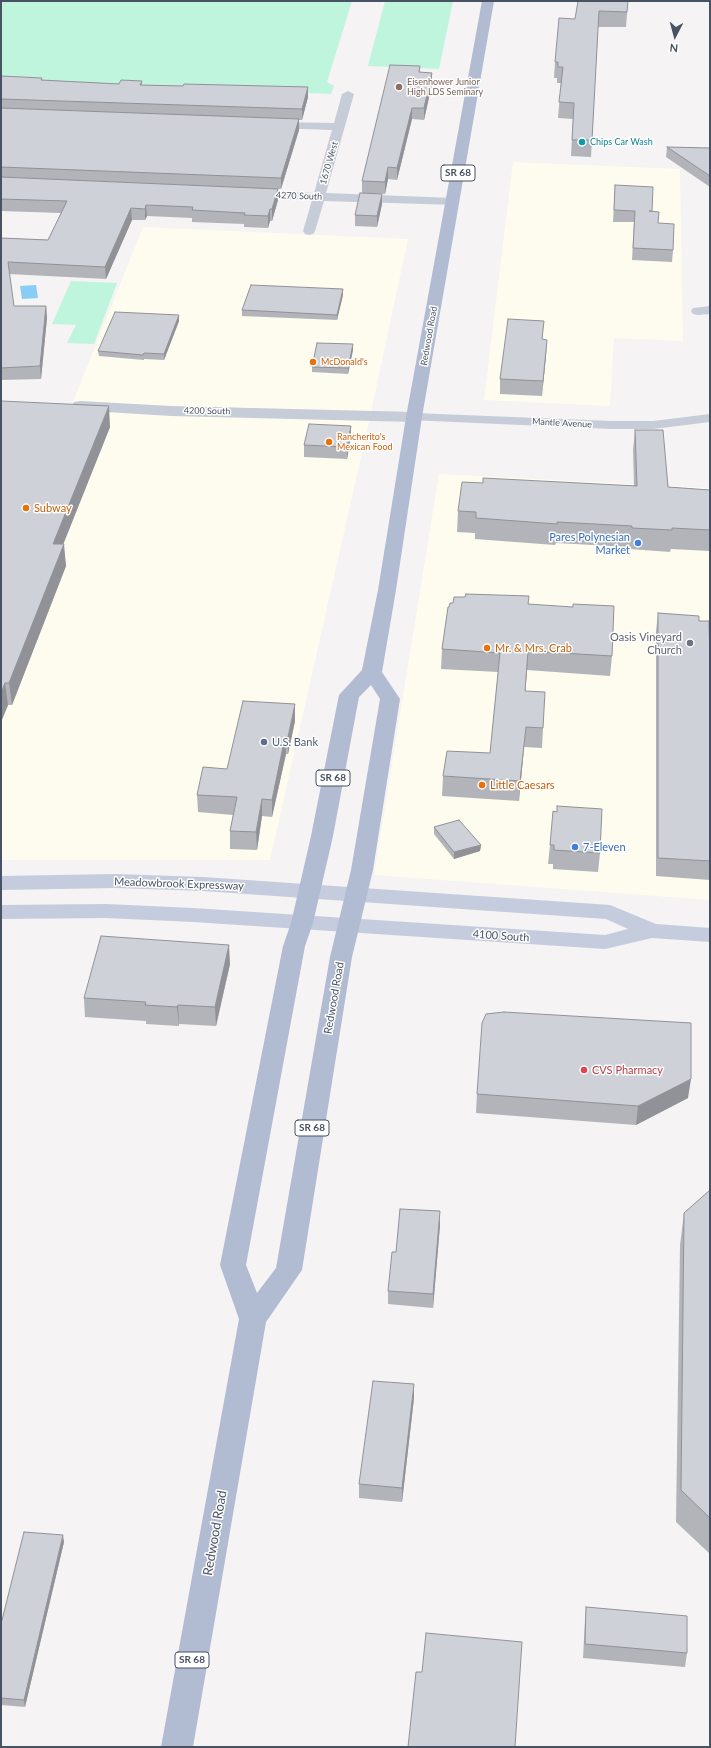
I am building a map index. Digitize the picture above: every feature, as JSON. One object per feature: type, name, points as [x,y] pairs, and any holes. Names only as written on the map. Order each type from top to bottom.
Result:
[{"type":"main road","name":"Redwood Road","points":[[177,1747],[253,1319],[289,1270],[341,957],[362,870],[390,699],[372,672],[388,583],[414,416],[488,1]]},
{"type":"main road","name":"SR 68","points":[[253,1319],[233,1265],[292,953],[302,923],[322,836],[349,695],[372,672]]},
{"type":"main road","name":"Meadowbrook Expressway","points":[[1,883],[115,881],[203,884],[356,895]]},
{"type":"main road","name":"4100 South","points":[[356,895],[610,912],[652,931]]},
{"type":"main road","points":[[1,912],[106,911],[193,915],[348,926]]},
{"type":"main road","name":"4100 South","points":[[348,926],[605,942],[652,931],[710,935]]},
{"type":"street","name":"1670 West","points":[[309,231],[348,94]]},
{"type":"street","points":[[260,124],[338,127]]},
{"type":"street","name":"4270 South","points":[[240,193],[453,202]]},
{"type":"street","name":"4200 South","points":[[62,406],[414,416]]},
{"type":"street","name":"Mantle Avenue","points":[[414,416],[611,425],[653,425],[710,418]]},
{"type":"shaded area","points":[[513,162],[680,169],[683,341],[614,338],[610,406],[484,400]]},
{"type":"shaded area","points":[[143,227],[408,239],[367,431],[270,860],[1,860],[1,411],[68,414]]},
{"type":"shaded area","points":[[439,474],[710,488],[710,900],[374,875]]},
{"type":"green space","points":[[1,1],[352,1],[327,82],[334,86],[331,94],[1,80]]},
{"type":"green space","points":[[385,1],[453,1],[439,69],[368,66]]},
{"type":"green space","points":[[71,281],[117,283],[94,344],[67,343],[76,325],[52,324]]},
{"type":"water","points":[[36,285],[38,298],[22,299],[20,286]]},
{"type":"building","points":[[578,1],[628,1],[627,12],[599,11],[592,140],[572,140],[574,103],[559,102],[563,67],[558,67],[558,62],[555,62],[559,18],[575,19]]},
{"type":"building","points":[[390,65],[420,66],[419,72],[432,73],[424,108],[412,108],[397,168],[388,167],[385,182],[362,181]]},
{"type":"building","points":[[1,76],[42,78],[41,80],[119,84],[121,80],[142,81],[140,85],[183,86],[184,84],[308,87],[302,109],[1,99]]},
{"type":"building","points":[[1,108],[299,119],[281,178],[1,167]]},
{"type":"building","points":[[667,147],[710,148],[710,176]]},
{"type":"building","points":[[1,177],[278,189],[272,209],[270,209],[268,216],[192,210],[193,207],[146,205],[145,209],[131,208],[105,267],[8,262],[14,306],[46,306],[40,366],[1,368],[1,238],[48,240],[67,201],[1,199]]},
{"type":"building","points":[[615,185],[653,187],[652,211],[649,211],[659,212],[658,223],[674,224],[673,250],[633,248],[635,211],[614,210]]},
{"type":"building","points":[[360,193],[382,194],[377,216],[355,215]]},
{"type":"building","points":[[251,285],[343,289],[337,315],[242,310]]},
{"type":"building","points":[[115,312],[179,315],[164,354],[144,353],[143,355],[98,351]]},
{"type":"building","points":[[508,319],[544,321],[542,339],[547,340],[543,381],[500,379]]},
{"type":"building","points":[[317,343],[353,344],[348,368],[312,367]]},
{"type":"building","points":[[1,401],[109,406],[53,544],[64,544],[9,683],[5,683],[1,693]]},
{"type":"building","points":[[309,424],[351,426],[347,447],[304,445]]},
{"type":"building","points":[[635,430],[663,430],[668,487],[710,490],[710,530],[632,528],[632,526],[557,522],[557,524],[476,518],[476,512],[458,511],[462,482],[483,483],[483,478],[637,486]]},
{"type":"building","points":[[466,594],[529,596],[528,604],[573,607],[573,604],[614,606],[612,656],[528,651],[525,691],[545,692],[543,728],[526,727],[520,781],[443,776],[447,751],[490,753],[500,653],[442,649],[448,607],[450,603],[453,603],[454,597],[465,597]]},
{"type":"building","points":[[658,613],[699,616],[699,621],[709,621],[710,861],[658,858]]},
{"type":"building","points":[[243,701],[295,704],[288,737],[285,737],[272,800],[262,799],[256,832],[230,831],[237,797],[197,795],[203,767],[227,769]]},
{"type":"building","points":[[557,806],[602,809],[600,853],[554,850],[554,845],[550,845],[553,811],[557,812]]},
{"type":"building","points":[[459,820],[481,845],[454,852],[434,827]]},
{"type":"building","points":[[101,936],[229,945],[215,1007],[145,1005],[146,1002],[84,998]]},
{"type":"building","name":"CVS Pharmacy","points":[[504,1012],[691,1023],[691,1079],[638,1106],[477,1094],[482,1023],[486,1014]]},
{"type":"building","points":[[710,1190],[710,1518],[681,1490],[684,1213]]},
{"type":"building","points":[[400,1209],[440,1211],[433,1294],[388,1291],[392,1252],[396,1252]]},
{"type":"building","points":[[373,1381],[414,1384],[402,1488],[359,1484]]},
{"type":"building","points":[[24,1532],[63,1535],[24,1700],[1,1698],[1,1624]]},
{"type":"building","points":[[586,1607],[687,1616],[687,1653],[585,1644]]},
{"type":"building","points":[[426,1633],[522,1642],[515,1747],[408,1747],[416,1672],[422,1672]]},
{"type":"place","name":"Eisenhower Junior High LDS Seminary","points":[[399,87]]},
{"type":"place","name":"Chips Car Wash","points":[[582,142]]},
{"type":"place","name":"McDonald's","points":[[313,362]]},
{"type":"place","name":"Rancherito's Mexican Food","points":[[329,442]]},
{"type":"place","name":"Subway","points":[[26,508]]},
{"type":"place","name":"Pares Polynesian Market","points":[[638,543]]},
{"type":"place","name":"Oasis Vineyard Church","points":[[690,643]]},
{"type":"place","name":"Mr. & Mrs. Crab","points":[[487,648]]},
{"type":"place","name":"U.S. Bank","points":[[264,742]]},
{"type":"place","name":"Little Caesars","points":[[482,785]]},
{"type":"place","name":"7-Eleven","points":[[575,847]]},
{"type":"place","name":"CVS Pharmacy","points":[[584,1070]]}]
